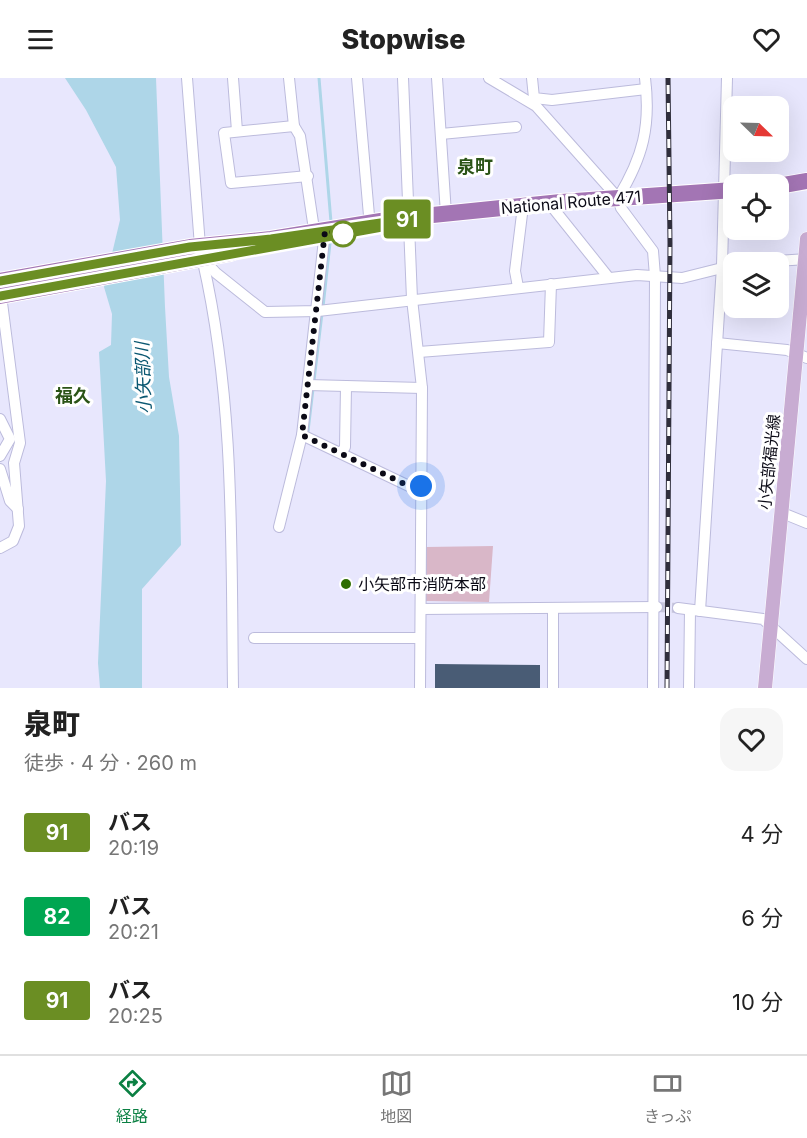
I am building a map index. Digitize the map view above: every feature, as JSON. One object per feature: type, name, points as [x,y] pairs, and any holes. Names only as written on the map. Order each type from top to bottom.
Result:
[{"type":"highway","points":[[789,184],[807,181]]},
{"type":"highway","name":"National Route 471","points":[[3,286],[408,219],[549,203],[723,190]]},
{"type":"main road","name":"小矢部福光線","points":[[765,688],[780,512],[801,357],[807,239]]},
{"type":"street","points":[[187,78],[196,253],[210,293],[231,470],[232,688]]},
{"type":"street","points":[[233,78],[237,131]]},
{"type":"street","points":[[279,527],[302,435],[318,311],[320,235],[300,136],[294,126],[289,78]]},
{"type":"street","points":[[357,78],[370,226]]},
{"type":"street","points":[[403,78],[412,299],[422,388],[420,688]]},
{"type":"street","points":[[436,78],[446,214]]},
{"type":"street","points":[[489,78],[536,106],[618,198],[621,208],[653,251],[655,276],[653,688]]},
{"type":"street","points":[[532,78],[534,98],[552,100],[646,83],[642,150],[636,169],[618,198]]},
{"type":"street","points":[[727,78],[729,174]]},
{"type":"street","points":[[294,126],[224,133],[231,183],[308,176]]},
{"type":"street","points":[[441,134],[516,127]]},
{"type":"street","points":[[549,203],[609,278]]},
{"type":"street","points":[[518,287],[515,271],[523,206]]},
{"type":"street","points":[[196,253],[216,273],[265,312],[318,311],[609,278],[655,276],[682,278],[723,266]]},
{"type":"street","points":[[789,260],[807,259]]},
{"type":"street","points":[[419,352],[549,342],[551,284]]},
{"type":"street","points":[[0,548],[13,541],[20,526],[14,463],[20,443],[3,286]]},
{"type":"street","points":[[689,688],[717,343],[723,300]]},
{"type":"street","points":[[717,343],[787,350],[801,357]]},
{"type":"street","points":[[308,385],[422,388]]},
{"type":"street","points":[[342,452],[345,447],[346,386]]},
{"type":"street","points":[[0,419],[10,439],[0,456]]},
{"type":"street","points":[[302,435],[342,452],[411,487],[421,486]]},
{"type":"street","points":[[0,469],[9,501],[18,509]]},
{"type":"street","points":[[780,512],[807,523]]},
{"type":"street","points":[[421,609],[655,607]]},
{"type":"street","points":[[553,608],[554,688]]},
{"type":"street","points":[[678,608],[763,619],[772,624],[807,659]]},
{"type":"street","points":[[254,638],[420,638]]},
{"type":"shaded area","points":[[493,546],[489,602],[426,601],[426,547]]},
{"type":"water","name":"小矢部川","points":[[65,78],[156,78],[169,377],[179,436],[181,545],[142,589],[142,688],[100,688],[98,663],[106,481],[99,352],[111,345],[112,314],[104,287],[120,220],[116,167],[86,110]]},
{"type":"building","points":[[435,664],[540,665],[540,688],[435,688]]},
{"type":"waterway","points":[[319,78],[331,222]]},
{"type":"waterway","points":[[323,307],[330,243]]},
{"type":"waterway","points":[[308,431],[322,313]]},
{"type":"tunnel","points":[[657,607],[678,608]]},
{"type":"railway","points":[[667,688],[670,243],[668,78]]},
{"type":"bus line","name":"91","points":[[0,281],[190,247],[271,239],[393,219],[408,219],[393,225],[0,296]]},
{"type":"place","name":"小矢部市消防本部","points":[[346,584]]},
{"type":"district","name":"泉町","points":[[475,166]]},
{"type":"district","name":"福久","points":[[73,395]]},
{"type":"route","points":[[343,234],[325,231],[318,311],[302,435],[342,452],[411,487],[421,486]]}]
